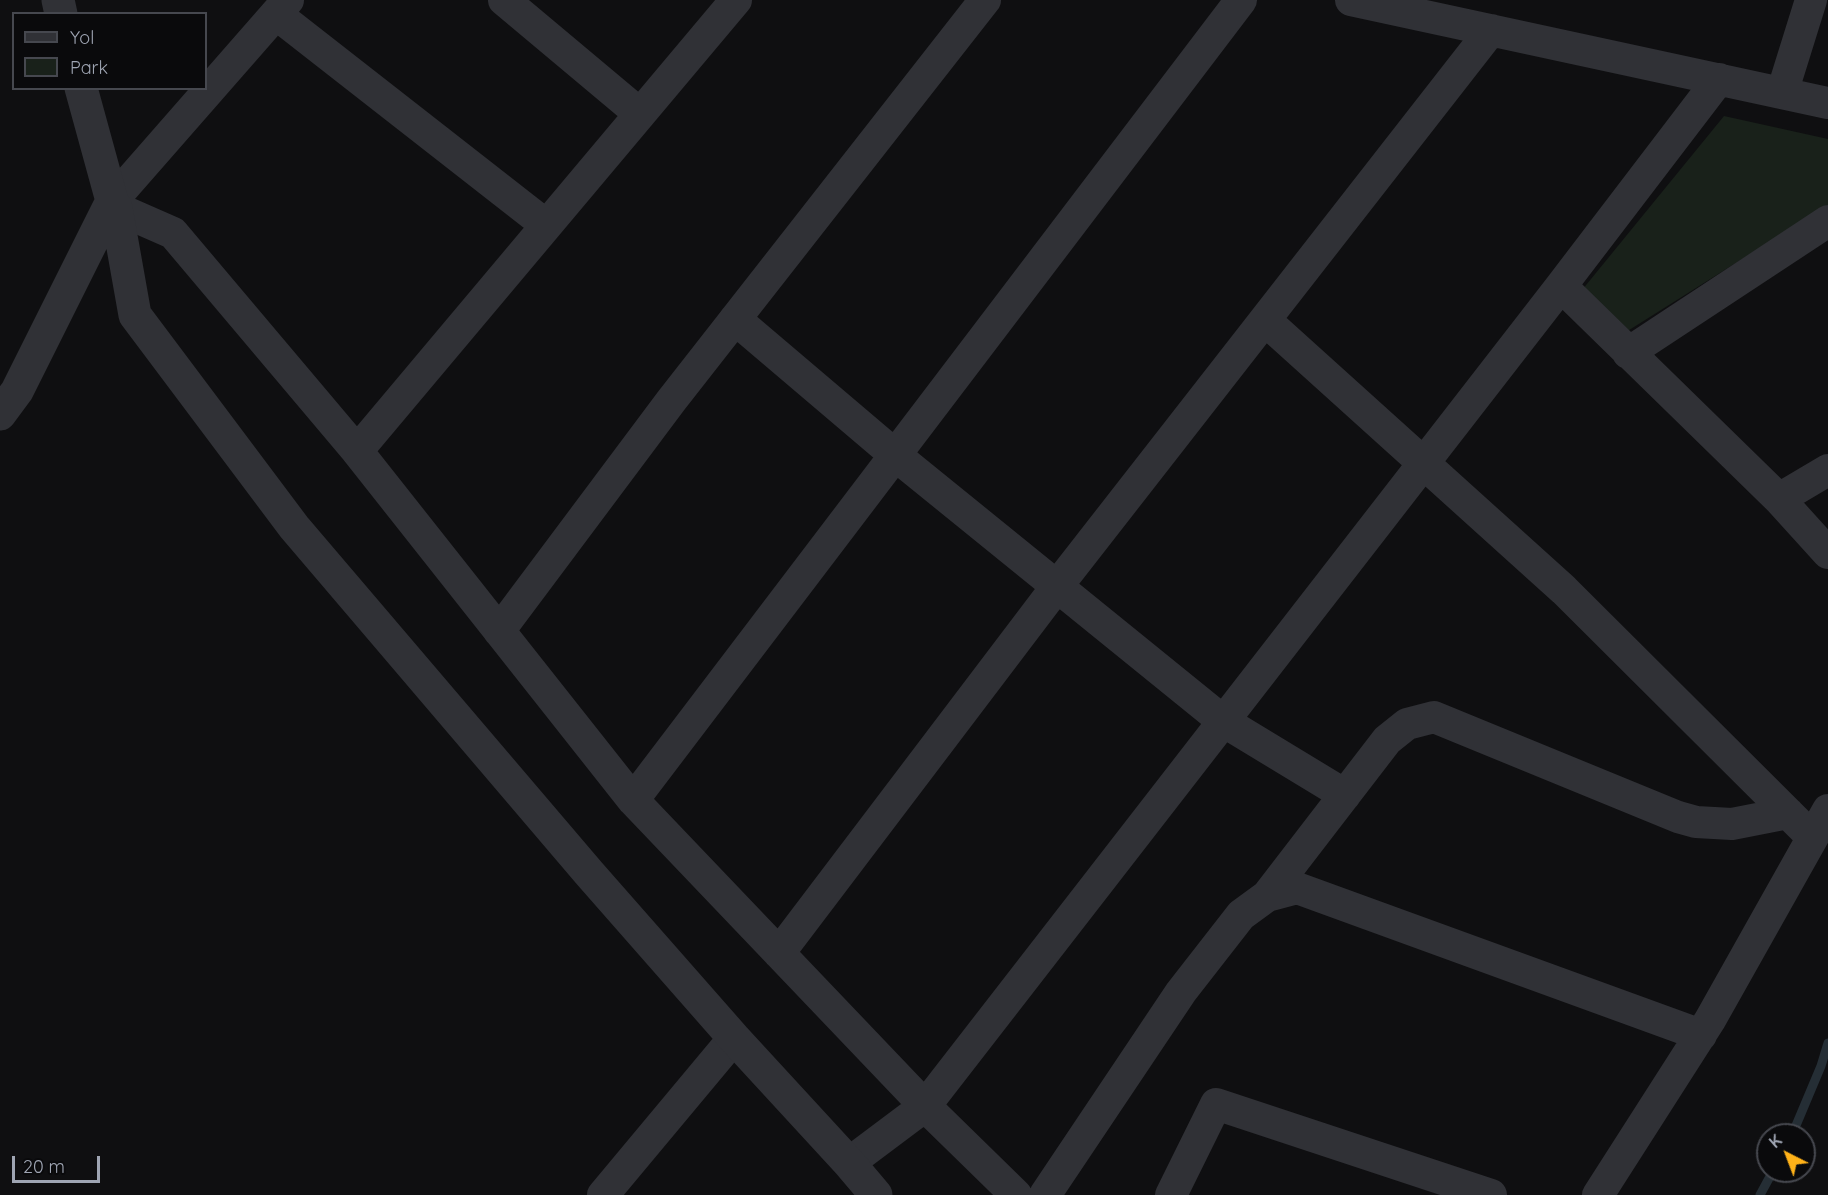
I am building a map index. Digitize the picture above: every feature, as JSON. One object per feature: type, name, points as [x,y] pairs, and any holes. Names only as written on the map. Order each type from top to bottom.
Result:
[{"type":"street","points":[[504,0],[640,114]]},
{"type":"street","points":[[357,451],[736,0]]},
{"type":"street","points":[[499,631],[670,401],[985,0]]},
{"type":"street","points":[[633,800],[1241,0]]},
{"type":"street","points":[[1351,0],[1828,103]]},
{"type":"street","points":[[1782,93],[1812,0]]},
{"type":"street","points":[[0,414],[17,391],[114,205],[282,7],[546,225]]},
{"type":"street","points":[[779,953],[1058,585],[1491,30]]},
{"type":"street","points":[[849,1163],[924,1106],[1719,79]]},
{"type":"street","points":[[82,90],[114,205],[135,315],[294,527],[581,864],[876,1195]]},
{"type":"street","points":[[114,205],[173,233],[357,451],[633,800],[924,1106],[1016,1195]]},
{"type":"street","points":[[1628,353],[1828,221]]},
{"type":"street","points":[[1561,286],[1779,499],[1828,553]]},
{"type":"street","points":[[735,319],[895,455],[1223,721],[1345,795]]},
{"type":"street","points":[[1266,321],[1564,590],[1812,837]]},
{"type":"street","points":[[1779,499],[1828,470]]},
{"type":"street","points":[[1045,1195],[1181,992],[1241,915],[1267,896],[1387,740],[1407,724],[1434,717],[1687,819],[1714,824],[1732,824],[1788,813]]},
{"type":"street","points":[[1598,1195],[1701,1035],[1828,810]]},
{"type":"street","points":[[1267,896],[1297,888],[1701,1035]]},
{"type":"street","points":[[603,1195],[734,1038]]},
{"type":"street","points":[[1171,1195],[1216,1104],[1491,1195]]},
{"type":"green space","points":[[1724,116],[1828,139],[1828,205],[1626,332],[1582,290]]},
{"type":"waterway","points":[[1797,1123],[1828,1043]]},
{"type":"waterway","points":[[1760,1195],[1766,1183]]}]
